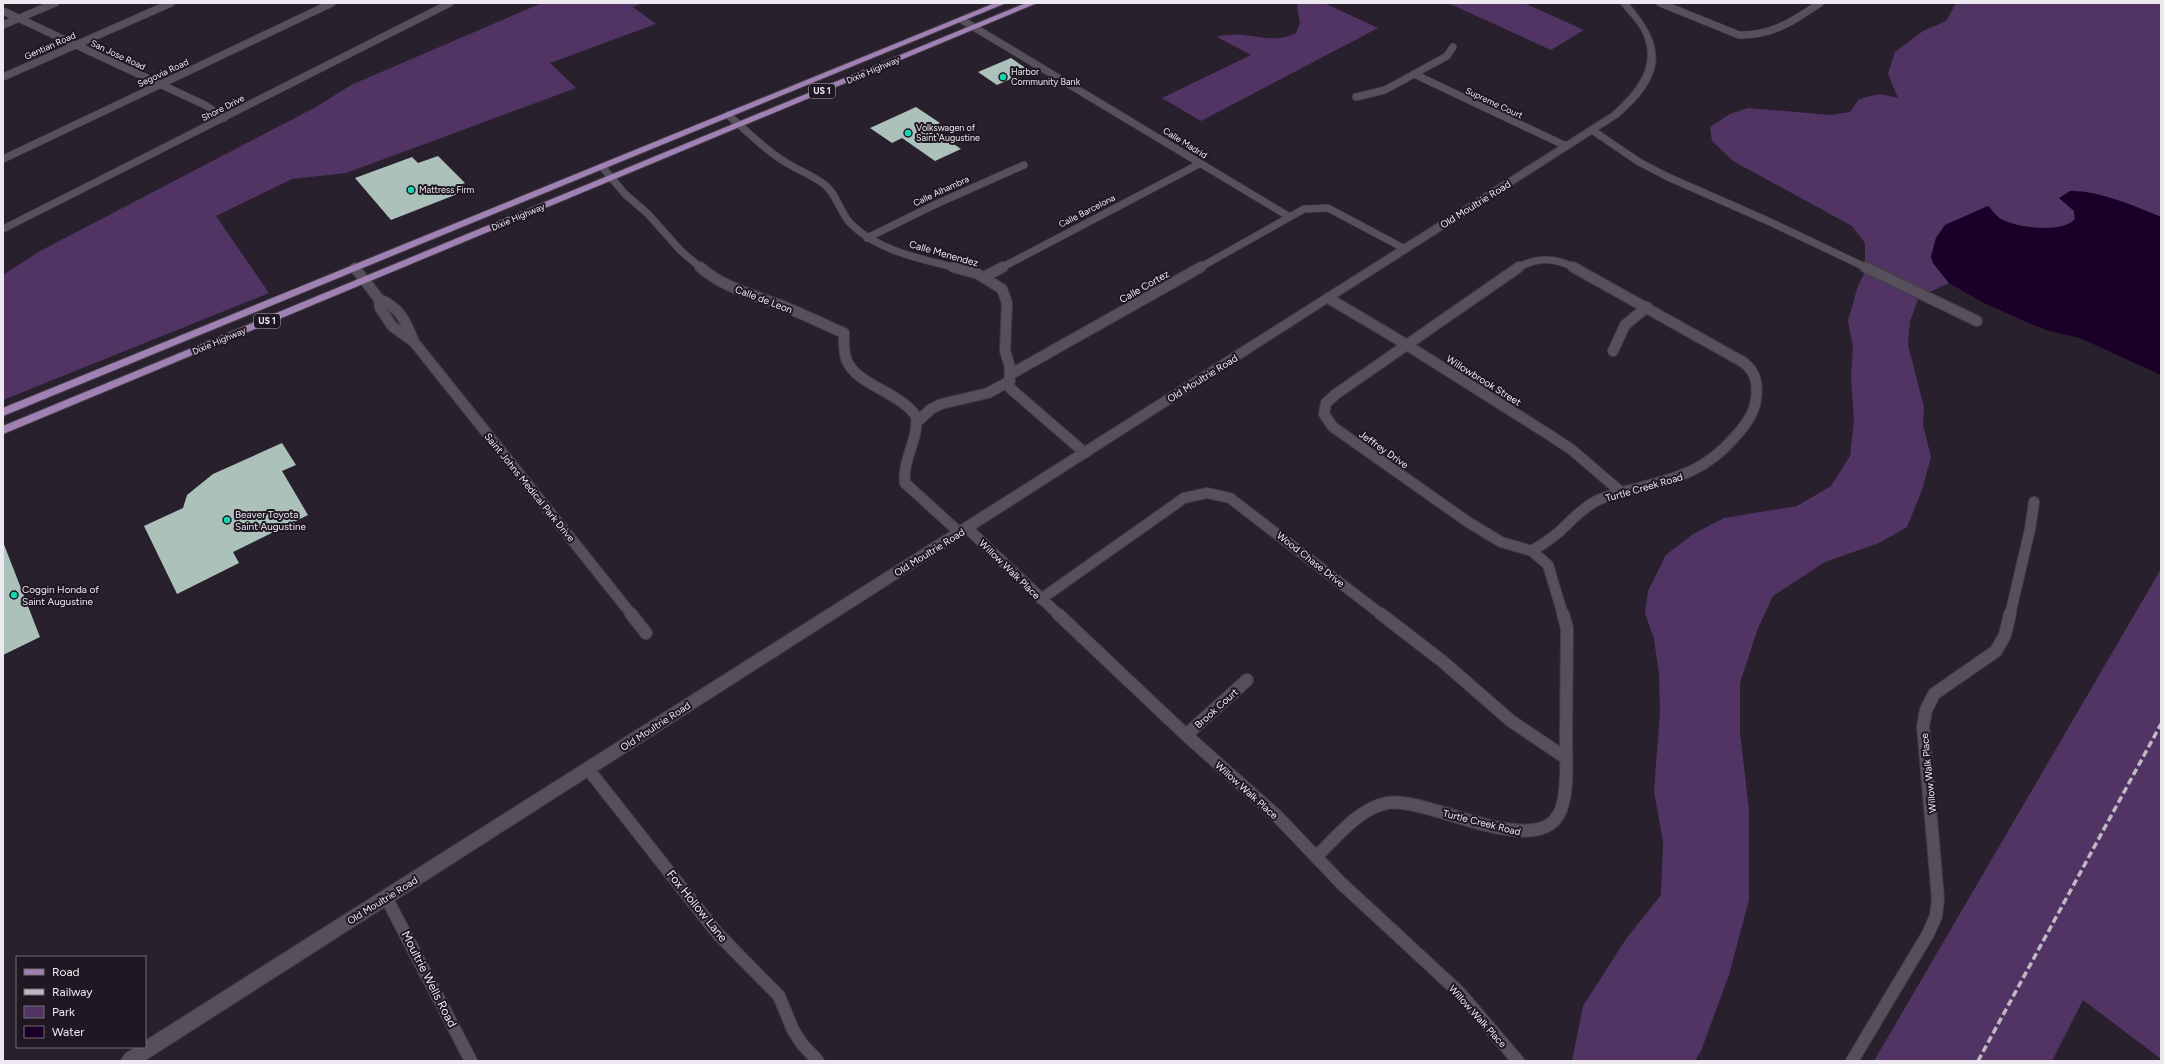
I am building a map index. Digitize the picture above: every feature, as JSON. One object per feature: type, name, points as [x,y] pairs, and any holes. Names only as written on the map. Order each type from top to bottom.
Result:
[{"type":"main road","name":"US 1","points":[[3,412],[1002,3]]},
{"type":"main road","name":"Dixie Highway","points":[[3,430],[1033,3]]},
{"type":"main road","name":"Old Moultrie Road","points":[[133,1060],[1592,130],[1630,103],[1640,92],[1649,74],[1652,59],[1648,38],[1637,18],[1624,3]]},
{"type":"main road","points":[[123,363],[131,377]]},
{"type":"street","points":[[3,25],[55,3]]},
{"type":"street","name":"Gentian Road","points":[[3,77],[171,3]]},
{"type":"street","name":"Segovia Road","points":[[3,159],[332,3]]},
{"type":"street","name":"Shore Drive","points":[[3,229],[450,3]]},
{"type":"street","points":[[1660,3],[1739,35],[1753,36],[1775,31],[1820,3]]},
{"type":"street","name":"San Jose Road","points":[[3,11],[205,105],[224,118]]},
{"type":"street","name":"Calle Madrid","points":[[962,20],[1199,164],[1288,216]]},
{"type":"street","points":[[1356,97],[1386,90],[1447,56],[1453,47]]},
{"type":"street","name":"Supreme Court","points":[[1414,74],[1566,146]]},
{"type":"street","name":"Calle Menendez","points":[[728,115],[779,158],[825,185],[835,197],[843,214],[851,224],[867,238],[893,250],[955,266],[994,282],[1004,292],[1007,318],[1005,351],[1010,377],[1009,385],[1013,392],[1085,453]]},
{"type":"street","points":[[1592,130],[1639,162],[1668,177],[1768,221],[1977,321]]},
{"type":"street","name":"Calle Barcelona","points":[[984,277],[1199,164]]},
{"type":"street","name":"Calle Alhambra","points":[[867,238],[948,198],[1024,165]]},
{"type":"street","name":"Calle de Leon","points":[[602,167],[680,250],[709,274],[728,285],[781,305],[844,333],[843,352],[846,361],[852,369],[912,410],[918,422]]},
{"type":"street","points":[[1288,216],[1304,209],[1328,208],[1405,249]]},
{"type":"street","name":"Calle Cortez","points":[[1010,377],[1288,216]]},
{"type":"street","name":"Turtle Creek Road","points":[[1316,856],[1356,819],[1370,809],[1388,803],[1411,804],[1492,826],[1525,832],[1542,829],[1553,823],[1563,804],[1566,758],[1566,628],[1548,565],[1541,556],[1532,551],[1595,502],[1621,492],[1674,480],[1694,472],[1710,463],[1721,454],[1742,428],[1753,414],[1756,406],[1756,376],[1747,364],[1647,307],[1567,264],[1553,259],[1535,259],[1516,269],[1407,345]]},
{"type":"street","name":"Saint Johns Medical Park Drive","points":[[355,268],[380,299],[392,303],[406,319],[414,342]]},
{"type":"street","name":"Willowbrook Street","points":[[1328,298],[1407,345],[1548,434],[1572,450],[1621,492]]},
{"type":"street","name":"Saint Johns Medical Park Drive","points":[[380,299],[380,308],[392,326],[414,342],[646,633]]},
{"type":"street","points":[[1613,351],[1619,332],[1626,322],[1647,307]]},
{"type":"street","name":"Jeffrey Drive","points":[[1407,345],[1332,397],[1324,407],[1324,416],[1334,427],[1468,522],[1501,542],[1532,551]]},
{"type":"street","points":[[963,530],[905,483],[903,477],[905,463],[918,422],[931,409],[941,404],[988,393],[1010,377]]},
{"type":"street","name":"Wood Chase Drive","points":[[1041,599],[1184,498],[1209,492],[1230,498],[1442,661],[1511,721],[1566,758]]},
{"type":"street","name":"Willow Walk Place","points":[[1852,1061],[1928,934],[1936,916],[1938,899],[1935,851],[1923,726],[1926,710],[1934,694],[1996,651],[2005,635],[2030,529],[2034,502]]},
{"type":"street","name":"Willow Walk Place","points":[[963,530],[1041,599],[1186,735],[1252,793],[1316,856],[1341,883],[1460,993],[1518,1061]]},
{"type":"street","name":"Brook Court","points":[[1186,735],[1247,680]]},
{"type":"street","name":"Fox Hollow Lane","points":[[588,770],[718,934],[779,996],[793,1030],[802,1044],[818,1061]]},
{"type":"street","name":"Moultrie Wells Road","points":[[386,898],[471,1061]]},
{"type":"green space","points":[[542,3],[644,3],[633,7],[656,24],[550,63],[576,88],[346,173],[292,179],[216,216],[269,293],[3,400],[3,275],[40,251],[316,107],[351,85]]},
{"type":"green space","points":[[1298,3],[1324,3],[1378,28],[1201,121],[1162,98],[1251,55],[1217,37],[1238,35],[1277,38],[1286,37],[1296,33],[1300,23],[1297,7]]},
{"type":"green space","points":[[1448,3],[1524,3],[1584,30],[1551,50]]},
{"type":"green space","points":[[1956,3],[2161,3],[2161,217],[2133,206],[2081,191],[2074,211],[2075,219],[2060,226],[2039,228],[2017,225],[2001,219],[1988,206],[1945,225],[1936,238],[1931,257],[1933,263],[1949,283],[1919,297],[1910,321],[1908,345],[1924,407],[1923,425],[1931,457],[1922,490],[1907,527],[1879,543],[1825,562],[1773,596],[1758,628],[1740,683],[1740,733],[1749,810],[1749,900],[1729,975],[1701,1051],[1695,1061],[1572,1061],[1583,1006],[1626,939],[1661,895],[1663,841],[1654,792],[1660,711],[1659,674],[1654,639],[1645,613],[1648,591],[1666,555],[1693,534],[1724,518],[1797,506],[1831,486],[1850,456],[1854,420],[1851,376],[1853,348],[1848,321],[1857,289],[1865,271],[1865,243],[1852,226],[1733,161],[1712,141],[1710,127],[1730,114],[1748,108],[1830,115],[1850,112],[1859,99],[1879,94],[1898,98],[1888,74],[1895,52],[1923,31],[1946,21]]},
{"type":"green space","points":[[2161,569],[2161,1059],[2083,1000],[2052,1061],[1874,1061]]},
{"type":"water","points":[[2070,191],[2081,191],[2104,196],[2161,217],[2161,375],[2080,338],[2049,331],[1984,303],[1949,283],[1933,263],[1931,257],[1936,238],[1945,225],[1988,206],[2001,219],[2017,225],[2050,228],[2069,224],[2075,219],[2074,211],[2059,198]]},
{"type":"building","name":"Harbor Community Bank","points":[[1011,58],[1027,69],[1016,74],[1019,75],[997,85],[978,72]]},
{"type":"building","name":"Volkswagen of Saint Augustine","points":[[916,107],[940,123],[930,128],[961,149],[935,161],[902,138],[892,143],[870,128]]},
{"type":"building","name":"Mattress Firm","points":[[438,156],[465,183],[454,187],[460,193],[391,220],[355,178],[412,157],[418,163]]},
{"type":"building","name":"Beaver Toyota Saint Augustine","points":[[282,443],[296,465],[282,471],[308,515],[233,552],[239,563],[177,594],[144,526],[183,508],[187,495],[213,474]]},
{"type":"building","name":"Coggin Honda of Saint Augustine","points":[[3,542],[40,637],[3,655]]},
{"type":"railway","points":[[1978,1061],[2161,724]]},
{"type":"place","name":"Harbor Community Bank","points":[[1003,77]]},
{"type":"place","name":"Volkswagen of Saint Augustine","points":[[908,133]]},
{"type":"place","name":"Mattress Firm","points":[[411,190]]},
{"type":"place","name":"Beaver Toyota Saint Augustine","points":[[227,520]]},
{"type":"place","name":"Coggin Honda of Saint Augustine","points":[[14,595]]}]
